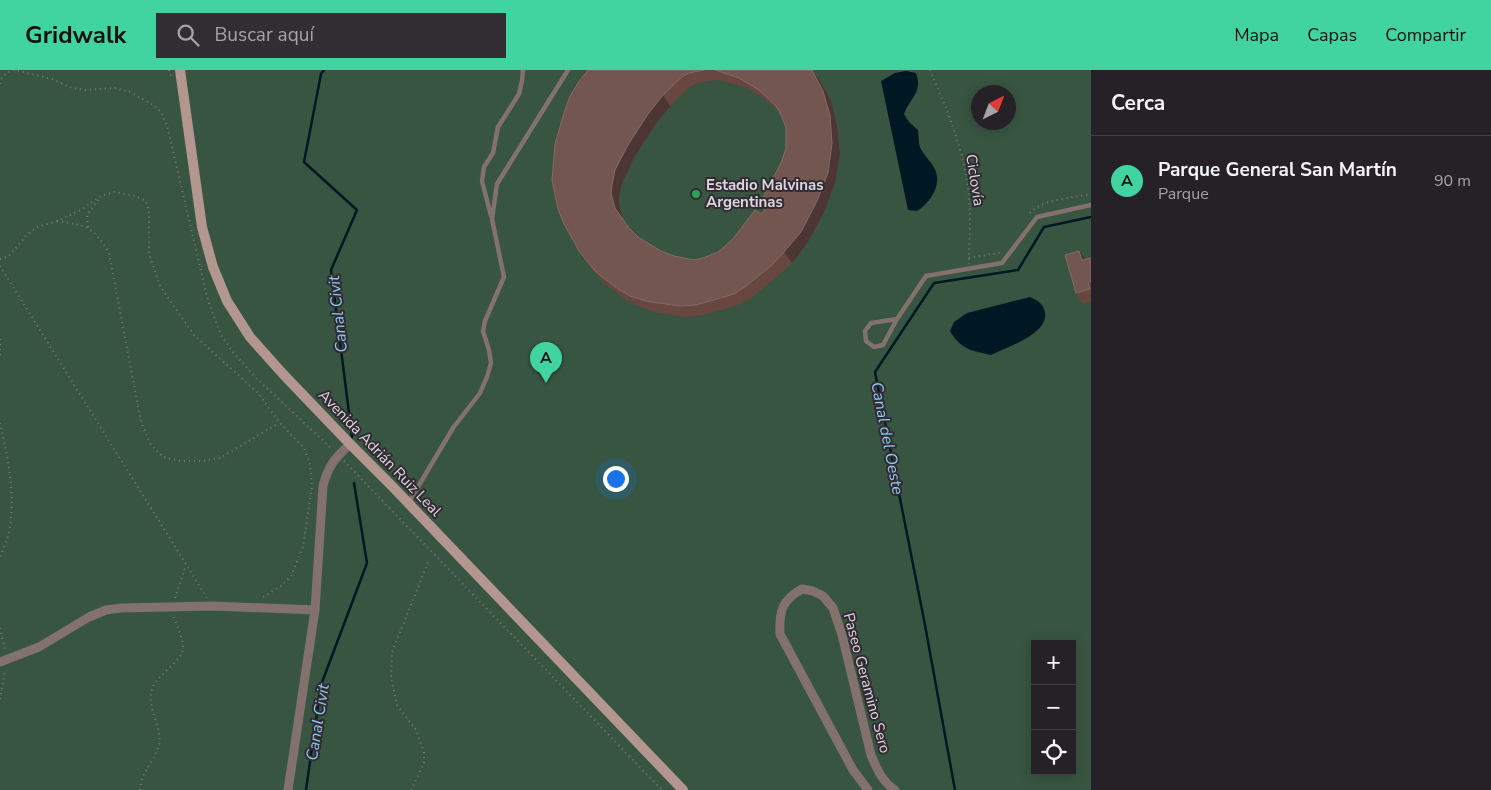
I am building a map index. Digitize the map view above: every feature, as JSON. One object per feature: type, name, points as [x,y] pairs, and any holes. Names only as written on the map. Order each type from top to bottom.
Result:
[{"type":"street","name":"Avenida Adrián Ruiz Leal","points":[[180,70],[202,227],[213,267],[227,301],[250,336],[283,374],[683,790]]},
{"type":"street","points":[[288,790],[315,610],[324,486],[327,471],[334,459],[350,444]]},
{"type":"street","name":"Paseo Geramino Sero","points":[[868,790],[853,770],[780,634],[779,619],[784,605],[791,595],[802,588],[823,596],[833,608],[842,635],[871,755],[879,773],[888,786],[895,790]]},
{"type":"street","points":[[2,660],[39,647],[89,617],[106,610],[213,606],[315,610]]},
{"type":"lane","points":[[408,503],[453,428],[480,393],[491,363],[483,331],[485,321],[504,277],[482,181],[484,167],[493,153],[498,127],[519,94],[522,70]]},
{"type":"lane","points":[[492,219],[497,184],[568,70]]},
{"type":"lane","points":[[897,319],[870,323],[865,331],[866,341],[874,347],[883,345],[897,319],[926,276],[1002,263],[1037,217],[1091,205]]},
{"type":"path","points":[[169,70],[170,76]]},
{"type":"path","name":"Ciclovía","points":[[930,70],[944,102],[963,165],[969,198],[969,268]]},
{"type":"path","points":[[0,259],[9,256],[27,235],[37,227],[57,221],[81,210],[101,196],[114,192],[135,196],[146,201],[149,212],[149,254],[160,286],[194,335],[259,394],[280,423],[304,448],[310,465],[312,486],[303,547],[292,576],[281,586],[259,599]]},
{"type":"path","points":[[88,227],[87,214],[101,196]]},
{"type":"path","points":[[57,221],[88,227],[101,239],[109,253],[141,422],[151,446],[163,457],[181,461],[202,461],[220,458],[280,423]]},
{"type":"path","points":[[0,266],[213,606]]},
{"type":"path","points":[[0,339],[0,354]]},
{"type":"path","points":[[0,423],[7,454],[12,502],[9,533],[0,558]]},
{"type":"path","points":[[411,790],[424,763],[424,752],[416,730],[398,705],[390,677],[392,652],[428,560]]},
{"type":"path","points":[[140,790],[140,780],[159,746],[159,738],[149,700],[152,687],[159,677],[183,653],[184,647],[172,614],[186,565]]},
{"type":"green space","points":[[0,70],[1091,70],[1091,790],[0,790]]},
{"type":"water","points":[[906,71],[916,73],[918,85],[915,95],[904,114],[909,122],[918,130],[920,147],[935,169],[937,178],[937,183],[930,200],[917,211],[908,210],[881,81],[895,73]]},
{"type":"water","points":[[1030,297],[1040,303],[1045,313],[1044,321],[1040,327],[1025,339],[991,355],[967,348],[958,342],[950,331],[954,322],[967,313]]},
{"type":"building","points":[[588,70],[704,70],[683,76],[663,95],[648,114],[615,170],[611,193],[615,208],[638,237],[661,251],[694,260],[718,252],[732,240],[755,210],[762,214],[767,206],[761,201],[781,163],[786,148],[786,128],[777,107],[759,90],[739,78],[715,70],[812,70],[823,91],[830,115],[832,143],[828,173],[817,201],[801,232],[772,265],[734,294],[696,305],[679,306],[646,301],[630,296],[596,272],[579,251],[564,224],[558,209],[552,180],[555,144],[564,113],[570,96]]},
{"type":"building","points":[[1079,251],[1082,260],[1091,258],[1091,281],[1088,282],[1090,289],[1076,293],[1065,255]]},
{"type":"waterway","name":"Canal Civit","points":[[324,70],[321,74],[304,162],[357,210],[331,270],[352,437]]},
{"type":"waterway","name":"Canal del Oeste","points":[[955,790],[925,625],[875,372],[934,283],[1018,270],[1044,227],[1091,217]]},
{"type":"waterway","name":"Canal Civit","points":[[306,790],[321,685],[367,563],[354,483]]},
{"type":"place","name":"Estadio Malvinas Argentinas","points":[[696,194]]},
{"type":"place","name":"Parque General San Martín","points":[[546,383]]}]
